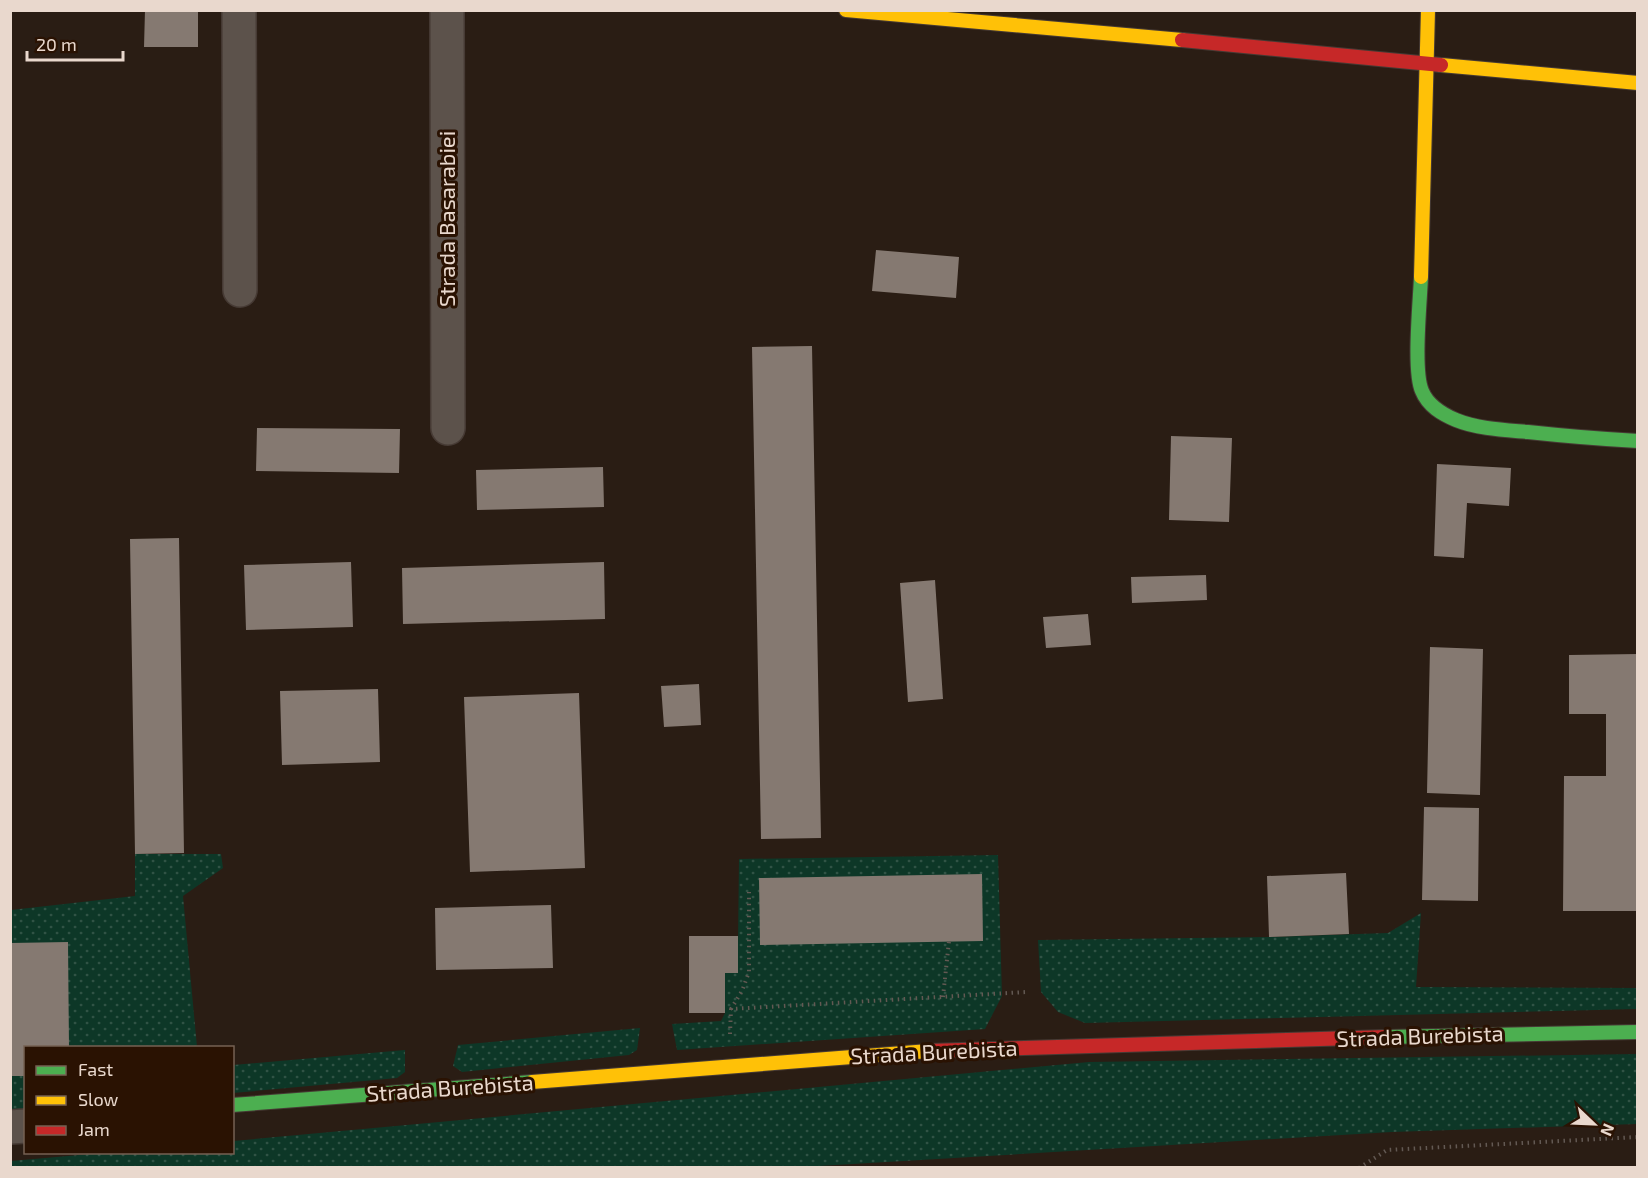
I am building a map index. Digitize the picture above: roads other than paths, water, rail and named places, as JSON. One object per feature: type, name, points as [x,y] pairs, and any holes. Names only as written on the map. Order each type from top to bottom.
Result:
[{"type":"street","points":[[239,10],[240,290]]},
{"type":"street","name":"Strada Basarabiei","points":[[447,10],[448,428]]},
{"type":"street","points":[[846,10],[1638,83]]},
{"type":"street","points":[[1428,10],[1418,371],[1424,397],[1441,414],[1467,423],[1496,429],[1638,441]]},
{"type":"street","name":"Strada Burebista","points":[[234,1105],[921,1050],[1511,1033],[1638,1032]]}]
